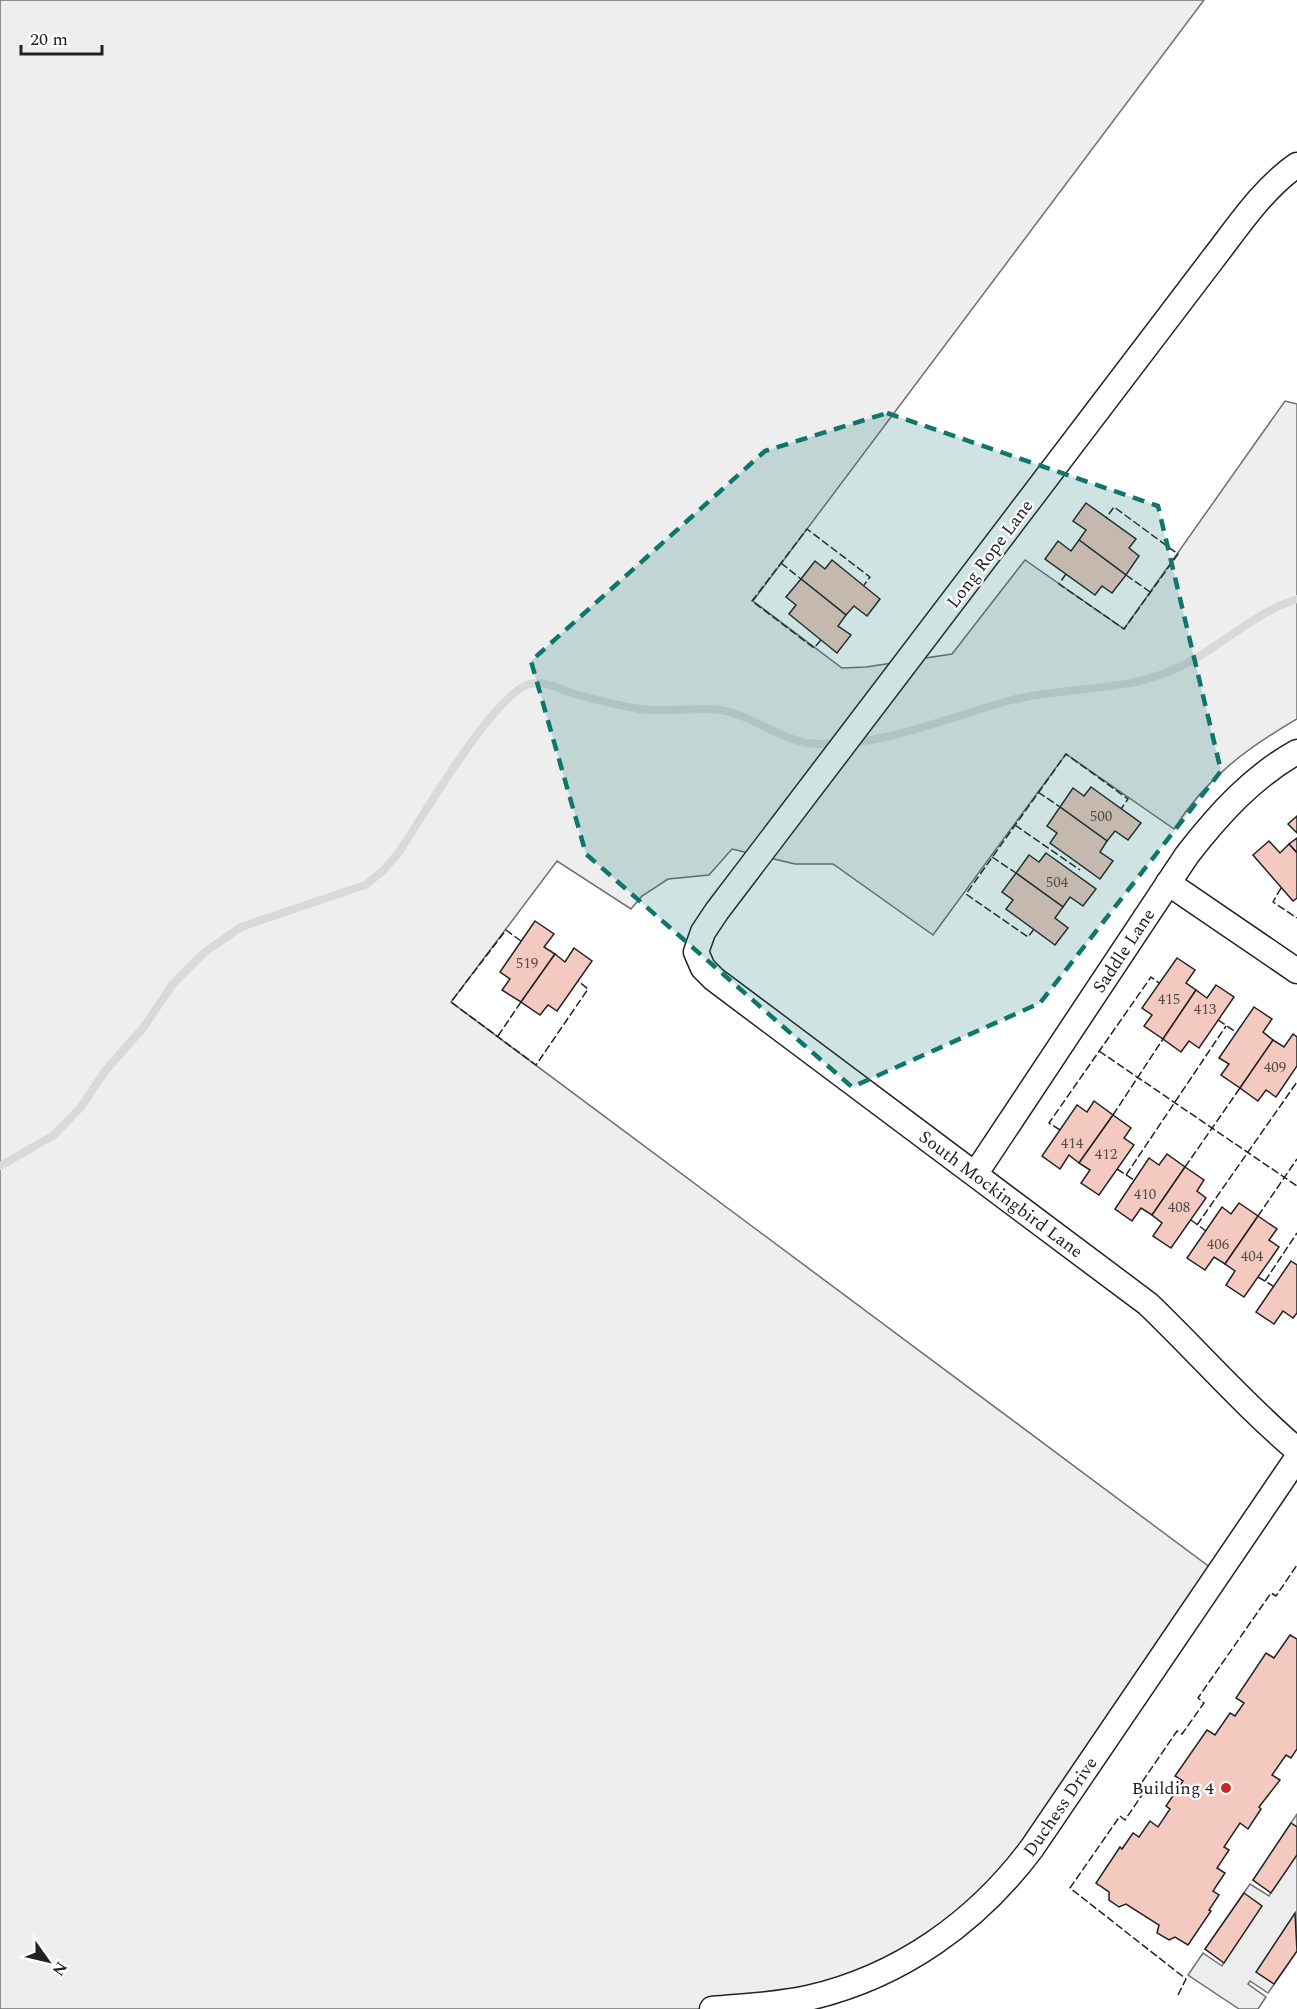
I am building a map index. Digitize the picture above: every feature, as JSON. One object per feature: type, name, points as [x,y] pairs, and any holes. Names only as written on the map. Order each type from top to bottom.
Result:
[{"type":"street","name":"Long Rope Lane","points":[[696,952],[703,932],[760,855],[1212,260],[1252,210],[1287,172],[1297,165]]},
{"type":"street","name":"Saddle Lane","points":[[976,1173],[1199,838],[1227,806],[1260,776],[1297,752]]},
{"type":"street","points":[[1168,882],[1297,972]]},
{"type":"street","name":"South Mockingbird Lane","points":[[696,952],[703,968],[714,979],[1148,1304],[1192,1346],[1264,1422],[1297,1450]]},
{"type":"street","name":"Duchess Drive","points":[[712,2009],[783,2002],[852,1985],[918,1954],[943,1938],[982,1905],[1032,1848],[1297,1458]]},
{"type":"highlighted area","points":[[887,413],[1158,506],[1221,771],[1040,1003],[852,1087],[586,854],[531,661],[765,451]]},
{"type":"shaded area","points":[[0,0],[1204,0],[753,601],[842,668],[866,667],[952,654],[1025,560],[1124,629],[1285,401],[1297,404],[1297,719],[1261,741],[1228,766],[1199,795],[1174,829],[1066,754],[933,935],[833,864],[795,864],[732,849],[709,875],[668,879],[642,896],[631,909],[557,861],[451,1002],[1219,1574],[1032,1848],[896,1966],[712,2009],[0,2009]]},
{"type":"shaded area","points":[[1297,1814],[1297,1951],[1268,1993],[1250,1981],[1248,1984],[1266,1997],[1258,2009],[1239,2009],[1188,1975],[1203,1953],[1222,1966],[1224,1962],[1205,1949],[1250,1884],[1269,1896],[1271,1892],[1253,1880]]},
{"type":"building","points":[[1086,503],[1136,539],[1129,548],[1139,556],[1126,575],[1079,540],[1086,530],[1073,521]]},
{"type":"building","points":[[1079,540],[1126,575],[1112,593],[1102,586],[1095,595],[1045,559],[1058,541],[1071,551]]},
{"type":"building","points":[[832,560],[880,599],[867,616],[854,606],[846,615],[801,579],[815,561],[825,569]]},
{"type":"building","points":[[801,579],[846,615],[838,626],[851,635],[837,653],[789,614],[796,605],[786,597]]},
{"type":"building","points":[[1091,787],[1141,823],[1128,840],[1115,831],[1107,841],[1060,807],[1073,788],[1084,796]]},
{"type":"building","points":[[1060,807],[1107,841],[1100,852],[1113,861],[1100,879],[1050,843],[1057,833],[1047,826]]},
{"type":"building","points":[[1297,816],[1297,833],[1288,824]]},
{"type":"building","points":[[1297,838],[1297,853],[1289,844]]},
{"type":"building","points":[[1269,841],[1280,853],[1289,844],[1297,853],[1297,898],[1293,901],[1253,855]]},
{"type":"building","points":[[1046,853],[1096,889],[1083,906],[1070,897],[1063,907],[1016,873],[1029,855],[1039,862]]},
{"type":"building","points":[[1016,873],[1063,907],[1055,918],[1068,928],[1055,945],[1006,909],[1013,900],[1002,892]]},
{"type":"building","points":[[535,921],[554,934],[544,947],[555,954],[521,1002],[502,990],[510,979],[500,972]]},
{"type":"building","points":[[574,948],[592,961],[557,1011],[548,1005],[540,1015],[521,1002],[555,954],[565,962]]},
{"type":"building","points":[[1177,958],[1195,970],[1186,983],[1196,990],[1163,1039],[1144,1026],[1152,1015],[1142,1008]]},
{"type":"building","points":[[1216,985],[1234,997],[1199,1048],[1189,1041],[1181,1052],[1163,1039],[1196,990],[1207,998]]},
{"type":"building","points":[[1254,1007],[1272,1019],[1263,1032],[1273,1040],[1240,1088],[1221,1075],[1229,1064],[1219,1058]]},
{"type":"building","points":[[1293,1034],[1297,1037],[1297,1066],[1276,1097],[1266,1090],[1258,1101],[1240,1088],[1273,1040],[1284,1047]]},
{"type":"building","points":[[1094,1101],[1113,1115],[1079,1163],[1069,1155],[1060,1169],[1042,1156],[1077,1105],[1087,1112]]},
{"type":"building","points":[[1113,1115],[1131,1128],[1124,1138],[1134,1145],[1099,1195],[1081,1183],[1090,1170],[1079,1163]]},
{"type":"building","points":[[1167,1154],[1185,1167],[1152,1215],[1141,1208],[1132,1221],[1115,1209],[1149,1158],[1159,1165]]},
{"type":"building","points":[[1185,1167],[1204,1180],[1197,1191],[1206,1198],[1171,1248],[1153,1236],[1162,1223],[1152,1215]]},
{"type":"building","points":[[1239,1203],[1258,1216],[1225,1264],[1214,1257],[1205,1270],[1187,1258],[1222,1207],[1231,1214]]},
{"type":"building","points":[[1258,1216],[1277,1229],[1269,1240],[1279,1247],[1244,1297],[1226,1285],[1235,1271],[1225,1264]]},
{"type":"building","points":[[1291,1261],[1297,1265],[1297,1313],[1293,1318],[1283,1311],[1274,1324],[1256,1312]]},
{"type":"building","name":"Building 4","points":[[1290,1635],[1297,1639],[1297,1749],[1291,1758],[1286,1755],[1272,1775],[1280,1780],[1259,1807],[1261,1809],[1248,1829],[1240,1823],[1224,1847],[1229,1850],[1217,1868],[1225,1873],[1213,1891],[1219,1895],[1209,1910],[1211,1911],[1188,1945],[1175,1937],[1169,1940],[1157,1933],[1159,1925],[1126,1904],[1119,1907],[1109,1900],[1109,1892],[1096,1883],[1120,1847],[1122,1849],[1133,1833],[1139,1837],[1150,1821],[1158,1827],[1170,1809],[1166,1806],[1183,1781],[1175,1776],[1207,1730],[1215,1735],[1230,1713],[1235,1716],[1244,1703],[1236,1698],[1266,1653],[1274,1658]]},
{"type":"building","points":[[1291,1823],[1297,1827],[1297,1855],[1271,1893],[1253,1880]]},
{"type":"building","points":[[1244,1893],[1262,1906],[1224,1963],[1205,1949]]},
{"type":"building","points":[[1295,1913],[1297,1951],[1274,1984],[1256,1972]]},
{"type":"waterway","points":[[0,1166],[54,1135],[81,1107],[105,1071],[143,1028],[173,984],[205,952],[241,927],[365,885],[383,871],[399,852],[479,732],[515,692],[530,684],[547,685],[590,698],[640,709],[725,711],[797,741],[818,744],[843,743],[917,729],[1012,700],[1130,683],[1168,672],[1201,655],[1263,614],[1297,599]]},
{"type":"fence","points":[[1066,574],[1059,584],[1124,629],[1178,554],[1114,507],[1106,518]]},
{"type":"fence","points":[[821,640],[814,648],[752,601],[807,529],[870,577],[864,585]]},
{"type":"fence","points":[[781,563],[801,579]]},
{"type":"fence","points":[[1126,575],[1150,592]]},
{"type":"fence","points":[[1034,929],[1028,937],[966,894],[1066,754],[1128,799],[1121,809]]},
{"type":"fence","points":[[1038,792],[1060,807]]},
{"type":"fence","points":[[1015,825],[1080,870]]},
{"type":"fence","points":[[992,857],[1016,873]]},
{"type":"fence","points":[[1281,888],[1273,902],[1297,918]]},
{"type":"fence","points":[[521,941],[506,930],[451,1002],[536,1065],[588,989],[578,981]]},
{"type":"fence","points":[[1060,1130],[1049,1123],[1151,977],[1159,983]]},
{"type":"fence","points":[[498,1036],[521,1002]]},
{"type":"fence","points":[[1218,1020],[1236,1032]]},
{"type":"fence","points":[[1126,1175],[1226,1026]]},
{"type":"fence","points":[[1113,1115],[1163,1039]]},
{"type":"fence","points":[[1099,1051],[1297,1186]]},
{"type":"fence","points":[[1197,1225],[1297,1082]]},
{"type":"fence","points":[[1185,1167],[1240,1088]]},
{"type":"fence","points":[[1258,1216],[1297,1159]]},
{"type":"fence","points":[[1117,1169],[1134,1180]]},
{"type":"fence","points":[[1191,1220],[1206,1231]]},
{"type":"fence","points":[[1265,1281],[1297,1233]]},
{"type":"fence","points":[[1258,1277],[1273,1286]]},
{"type":"fence","points":[[1178,1995],[1186,1979],[1070,1888],[1120,1816],[1125,1820],[1146,1789],[1140,1785],[1177,1731],[1182,1734],[1204,1703],[1198,1698],[1271,1593],[1276,1596],[1297,1565]]},
{"type":"place","name":"Building 4","points":[[1226,1788]]}]
